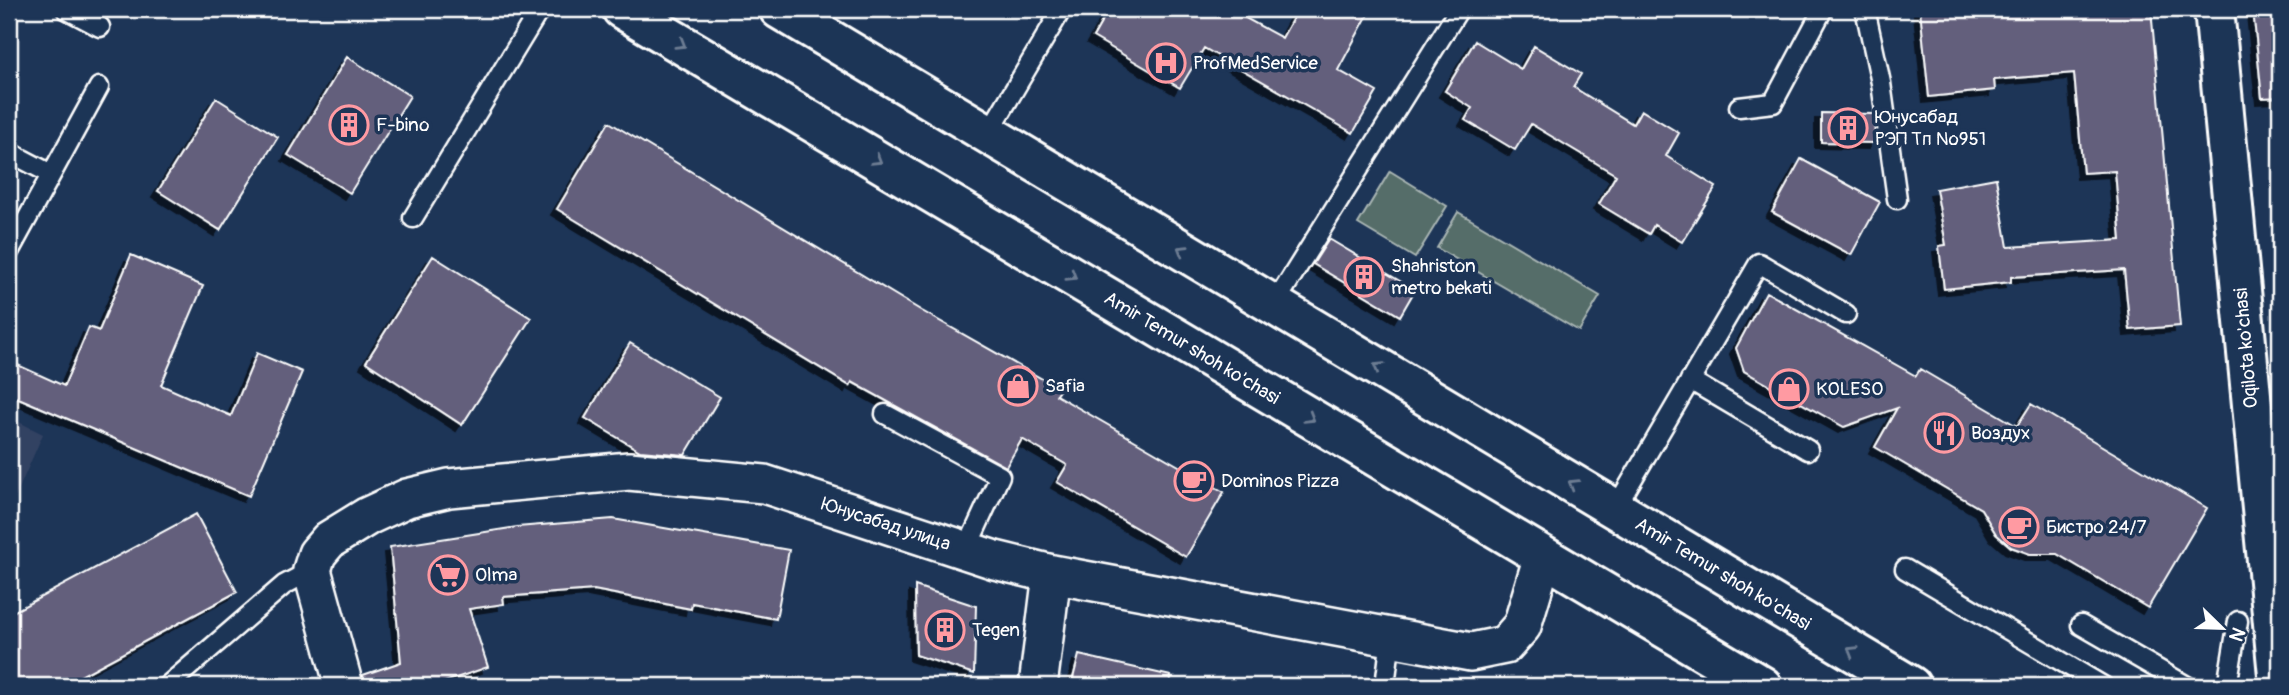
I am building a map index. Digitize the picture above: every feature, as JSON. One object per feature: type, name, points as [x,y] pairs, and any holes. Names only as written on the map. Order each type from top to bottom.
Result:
[{"type":"main road","name":"Amir Temur shoh ko'chasi","points":[[622,9],[1543,556],[1719,674],[1762,686]]},
{"type":"main road","name":"Amir Temur shoh ko'chasi","points":[[779,9],[1910,686]]},
{"type":"main road","name":"Oqilota ko'chasi","points":[[2214,9],[2279,686]]},
{"type":"street","name":"Юнусабад улица","points":[[312,570],[317,554],[329,540],[368,516],[407,498],[449,488],[629,471],[765,484],[965,550],[1052,574],[1471,652],[1505,645],[1522,626],[1543,556]]},
{"type":"street","points":[[312,570],[344,686]]},
{"type":"street","points":[[1038,686],[1052,574]]},
{"type":"lane","points":[[66,9],[100,27]]},
{"type":"lane","points":[[413,218],[540,9]]},
{"type":"lane","points":[[988,134],[1062,9]]},
{"type":"lane","points":[[1274,305],[1459,9]]},
{"type":"lane","points":[[1739,107],[1773,103],[1823,9]]},
{"type":"lane","points":[[1865,9],[1881,83],[1897,199]]},
{"type":"lane","points":[[9,252],[99,87]]},
{"type":"lane","points":[[9,152],[51,174]]},
{"type":"lane","points":[[1615,509],[1759,263],[1846,314]]},
{"type":"lane","points":[[1690,380],[1808,450]]},
{"type":"lane","points":[[885,414],[1000,476],[965,550]]},
{"type":"lane","points":[[1905,569],[2104,686]]},
{"type":"lane","points":[[167,686],[285,585],[312,570]]},
{"type":"lane","points":[[2227,686],[2238,621]]},
{"type":"lane","points":[[2081,625],[2187,686]]},
{"type":"lane","points":[[1385,686],[1391,637]]},
{"type":"shaded area","points":[[9,417],[43,434],[9,511]]},
{"type":"green space","points":[[1390,171],[1447,206],[1415,258],[1358,224]]},
{"type":"green space","points":[[1458,212],[1600,296],[1579,331],[1437,248]]},
{"type":"building","points":[[1109,9],[1229,9],[1282,38],[1298,9],[1371,9],[1338,70],[1377,92],[1353,133],[1204,48],[1180,88],[1093,37]]},
{"type":"building","points":[[1920,9],[2151,9],[2180,326],[2130,330],[2124,270],[2011,277],[2011,282],[1944,289],[1939,246],[1946,245],[1936,189],[1996,178],[2008,247],[2121,240],[2115,171],[2083,173],[2074,73],[1994,80],[1995,90],[1929,97]]},
{"type":"building","points":[[2253,9],[2280,9],[2280,97],[2262,98]]},
{"type":"building","points":[[1475,41],[1521,69],[1534,46],[1581,74],[1573,87],[1633,124],[1641,110],[1679,133],[1666,156],[1716,187],[1682,242],[1654,225],[1649,234],[1599,204],[1616,175],[1531,124],[1515,150],[1465,120],[1472,108],[1445,91]]},
{"type":"building","name":"F-bino","points":[[347,57],[410,96],[350,193],[288,155]]},
{"type":"building","points":[[216,98],[278,137],[220,230],[158,191]]},
{"type":"building","name":"Юнусабад РЭП Тп №951","points":[[1821,113],[1874,114],[1875,143],[1821,142]]},
{"type":"building","points":[[609,122],[922,311],[1060,389],[1056,395],[1224,492],[1186,557],[1057,482],[1067,465],[1022,439],[1006,467],[852,382],[850,386],[557,209]]},
{"type":"building","points":[[1801,159],[1880,202],[1851,255],[1772,212]]},
{"type":"building","name":"Shahriston metro bekati","points":[[1329,239],[1415,290],[1400,316],[1313,264]]},
{"type":"building","points":[[131,255],[203,286],[161,385],[231,416],[257,353],[302,372],[249,496],[9,394],[9,361],[64,386],[89,327],[99,331]]},
{"type":"building","points":[[433,256],[531,318],[462,425],[366,362]]},
{"type":"building","points":[[1766,292],[1916,376],[1920,369],[2017,426],[2031,404],[2207,508],[2148,608],[2057,554],[2030,554],[2011,547],[1996,534],[1981,509],[1875,447],[1897,408],[1844,427],[1744,371],[1736,348]]},
{"type":"building","points":[[630,343],[720,397],[685,455],[640,451],[585,418]]},
{"type":"building","points":[[196,514],[237,592],[62,686],[9,686],[9,614]]},
{"type":"building","points":[[613,519],[789,550],[776,619],[692,603],[691,609],[594,590],[503,597],[504,604],[469,609],[488,667],[433,686],[364,686],[363,675],[401,662],[390,547],[517,527]]},
{"type":"building","name":"Tegen","points":[[915,586],[976,606],[974,674],[916,655]]},
{"type":"building","points":[[1079,655],[1171,676],[1170,686],[1071,686]]},
{"type":"place","name":"ProfMedService","points":[[1166,63]]},
{"type":"place","name":"F-bino","points":[[349,125]]},
{"type":"place","name":"Юнусабад РЭП Тп №951","points":[[1848,128]]},
{"type":"place","name":"Shahriston metro bekati","points":[[1364,277]]},
{"type":"place","name":"Safia","points":[[1018,386]]},
{"type":"place","name":"KOLESO","points":[[1789,389]]},
{"type":"place","name":"Воздух","points":[[1944,433]]},
{"type":"place","name":"Dominos Pizza","points":[[1194,481]]},
{"type":"place","name":"Бистро 24/7","points":[[2019,527]]},
{"type":"place","name":"Olma","points":[[448,575]]},
{"type":"place","name":"Tegen","points":[[945,630]]}]
